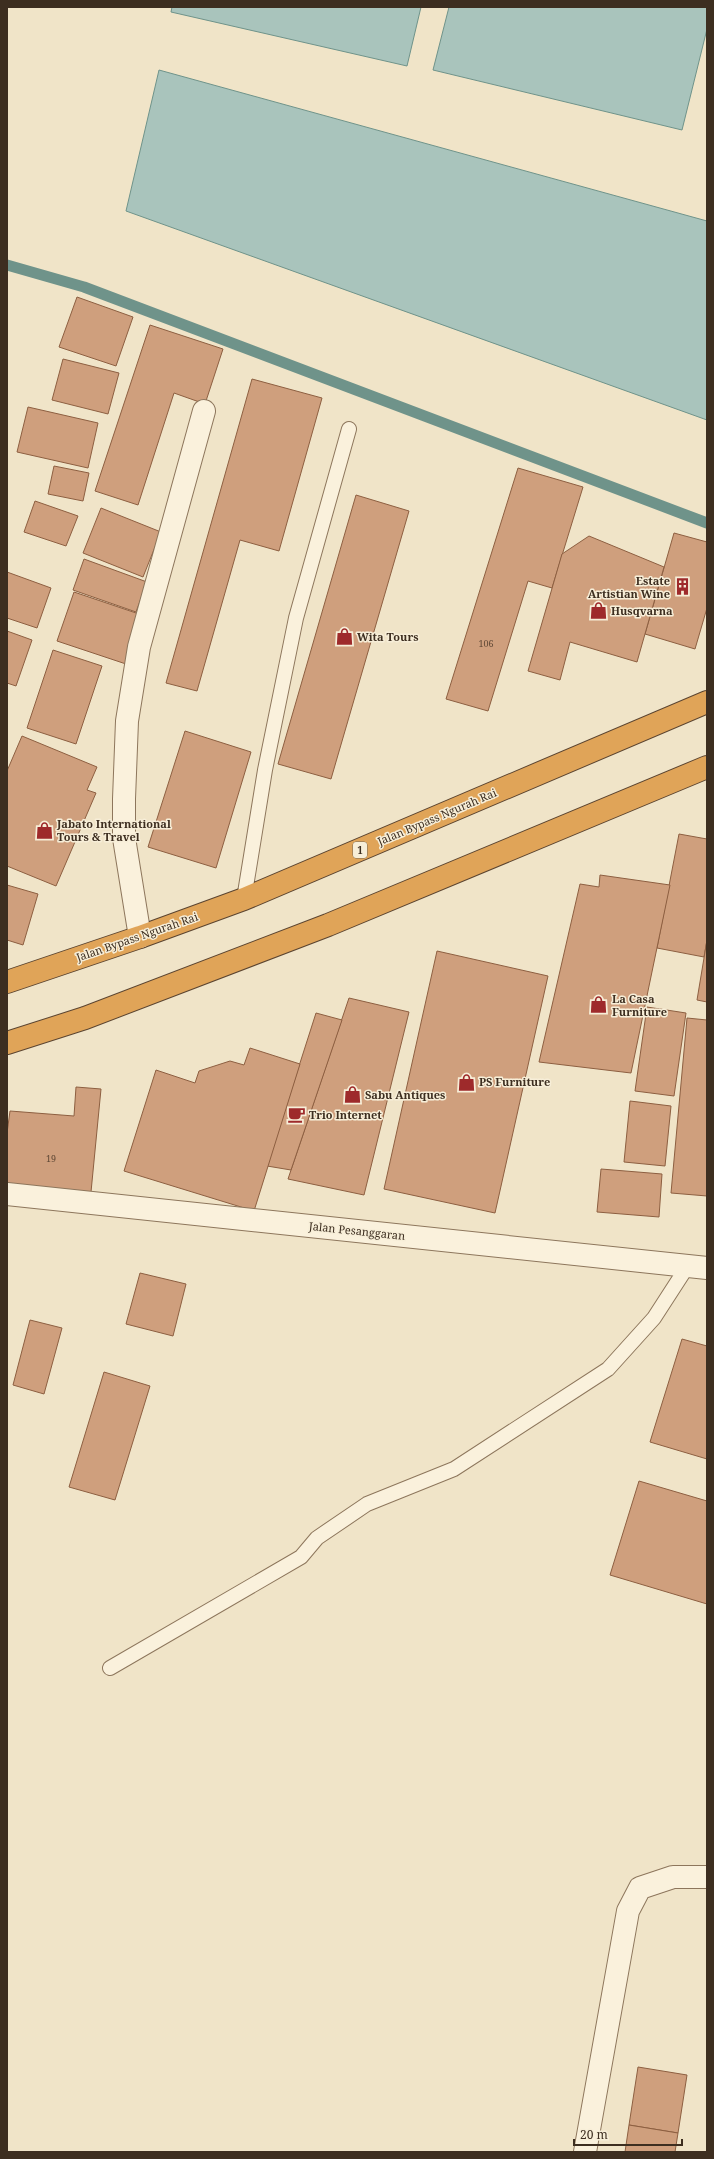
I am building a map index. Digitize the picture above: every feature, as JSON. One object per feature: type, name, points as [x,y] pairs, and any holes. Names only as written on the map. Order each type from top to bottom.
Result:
[{"type":"highway","name":"Jalan Bypass Ngurah Rai","points":[[7,982],[140,937],[244,899],[707,702]]},
{"type":"highway","points":[[7,1043],[85,1018],[328,925],[707,767]]},
{"type":"street","points":[[140,937],[124,838],[127,721],[138,647],[204,411]]},
{"type":"street","name":"Jalan Pesanggaran","points":[[7,1194],[697,1267]]},
{"type":"street","points":[[585,2152],[628,1911],[640,1888],[673,1877],[707,1877]]},
{"type":"lane","points":[[244,899],[265,770],[296,618],[349,430]]},
{"type":"lane","points":[[110,1668],[300,1557],[317,1538],[367,1504],[454,1469],[608,1369],[697,1267]]},
{"type":"water","points":[[172,7],[421,7],[407,66],[171,12]]},
{"type":"water","points":[[449,7],[707,7],[707,29],[682,130],[433,70]]},
{"type":"water","points":[[159,70],[707,221],[707,420],[126,211]]},
{"type":"building","points":[[77,297],[133,317],[116,366],[59,347]]},
{"type":"building","points":[[150,325],[223,349],[205,404],[174,393],[138,505],[95,491]]},
{"type":"building","points":[[63,359],[119,373],[108,414],[52,400]]},
{"type":"building","points":[[252,379],[322,398],[279,551],[240,540],[197,691],[166,683]]},
{"type":"building","points":[[28,407],[98,423],[88,468],[17,452]]},
{"type":"building","points":[[54,466],[89,473],[83,501],[48,494]]},
{"type":"building","points":[[518,468],[583,487],[552,588],[528,581],[488,711],[446,699]]},
{"type":"building","name":"Wita Tours","points":[[356,495],[409,511],[331,779],[278,764]]},
{"type":"building","points":[[35,501],[78,516],[66,546],[24,532]]},
{"type":"building","points":[[101,508],[161,532],[143,577],[83,553]]},
{"type":"building","name":"Estate Artistian Wine","points":[[674,533],[707,542],[707,608],[695,649],[645,634]]},
{"type":"building","name":"Husqvarna","points":[[589,536],[664,567],[637,662],[570,642],[560,680],[528,671],[562,554]]},
{"type":"building","points":[[84,559],[147,582],[136,612],[73,590]]},
{"type":"building","points":[[7,572],[51,588],[37,628],[7,618]]},
{"type":"building","points":[[74,592],[142,615],[126,664],[57,641]]},
{"type":"building","points":[[7,631],[32,640],[16,686],[7,683]]},
{"type":"building","points":[[53,650],[102,666],[76,744],[27,728]]},
{"type":"building","points":[[185,731],[251,752],[216,868],[148,847]]},
{"type":"building","name":"Jabato International Tours & Travel","points":[[22,736],[97,767],[87,790],[96,793],[56,886],[7,866],[7,771]]},
{"type":"building","points":[[679,834],[707,839],[707,940],[704,957],[657,948]]},
{"type":"building","name":"La Casa Furniture","points":[[600,875],[670,885],[631,1073],[539,1062],[580,884],[599,887]]},
{"type":"building","points":[[7,885],[38,894],[23,945],[7,940]]},
{"type":"building","points":[[707,940],[707,1002],[697,1000]]},
{"type":"building","name":"PS Furniture","points":[[437,951],[548,976],[495,1213],[384,1189]]},
{"type":"building","name":"Sabu Antiques","points":[[349,998],[409,1012],[364,1195],[288,1179]]},
{"type":"building","points":[[647,1007],[686,1013],[674,1096],[635,1091]]},
{"type":"building","name":"Trio Internet","points":[[316,1013],[342,1020],[291,1170],[267,1166]]},
{"type":"building","points":[[687,1018],[707,1020],[707,1196],[671,1193]]},
{"type":"building","points":[[250,1048],[300,1064],[254,1211],[124,1171],[156,1070],[195,1083],[199,1071],[230,1061],[244,1065]]},
{"type":"building","points":[[76,1087],[101,1089],[91,1192],[7,1184],[7,1133],[10,1111],[74,1116]]},
{"type":"building","points":[[630,1101],[671,1106],[665,1166],[624,1162]]},
{"type":"building","points":[[601,1169],[662,1174],[659,1217],[597,1212]]},
{"type":"building","points":[[140,1273],[186,1284],[173,1336],[126,1324]]},
{"type":"building","points":[[30,1320],[62,1328],[44,1394],[13,1385]]},
{"type":"building","points":[[682,1339],[707,1346],[707,1459],[650,1442]]},
{"type":"building","points":[[104,1372],[150,1386],[115,1500],[69,1487]]},
{"type":"building","points":[[639,1481],[707,1501],[707,1604],[610,1575]]},
{"type":"building","points":[[638,2067],[687,2075],[678,2133],[629,2125]]},
{"type":"building","points":[[629,2125],[678,2133],[675,2152],[625,2152]]},
{"type":"waterway","points":[[7,265],[84,287],[707,523]]},
{"type":"place","name":"Estate Artistian Wine","points":[[683,587]]},
{"type":"place","name":"Husqvarna","points":[[598,611]]},
{"type":"place","name":"Wita Tours","points":[[344,637]]},
{"type":"place","name":"Jabato International Tours & Travel","points":[[44,830]]},
{"type":"place","name":"La Casa Furniture","points":[[599,1005]]},
{"type":"place","name":"PS Furniture","points":[[466,1082]]},
{"type":"place","name":"Sabu Antiques","points":[[352,1095]]},
{"type":"place","name":"Trio Internet","points":[[296,1115]]}]
